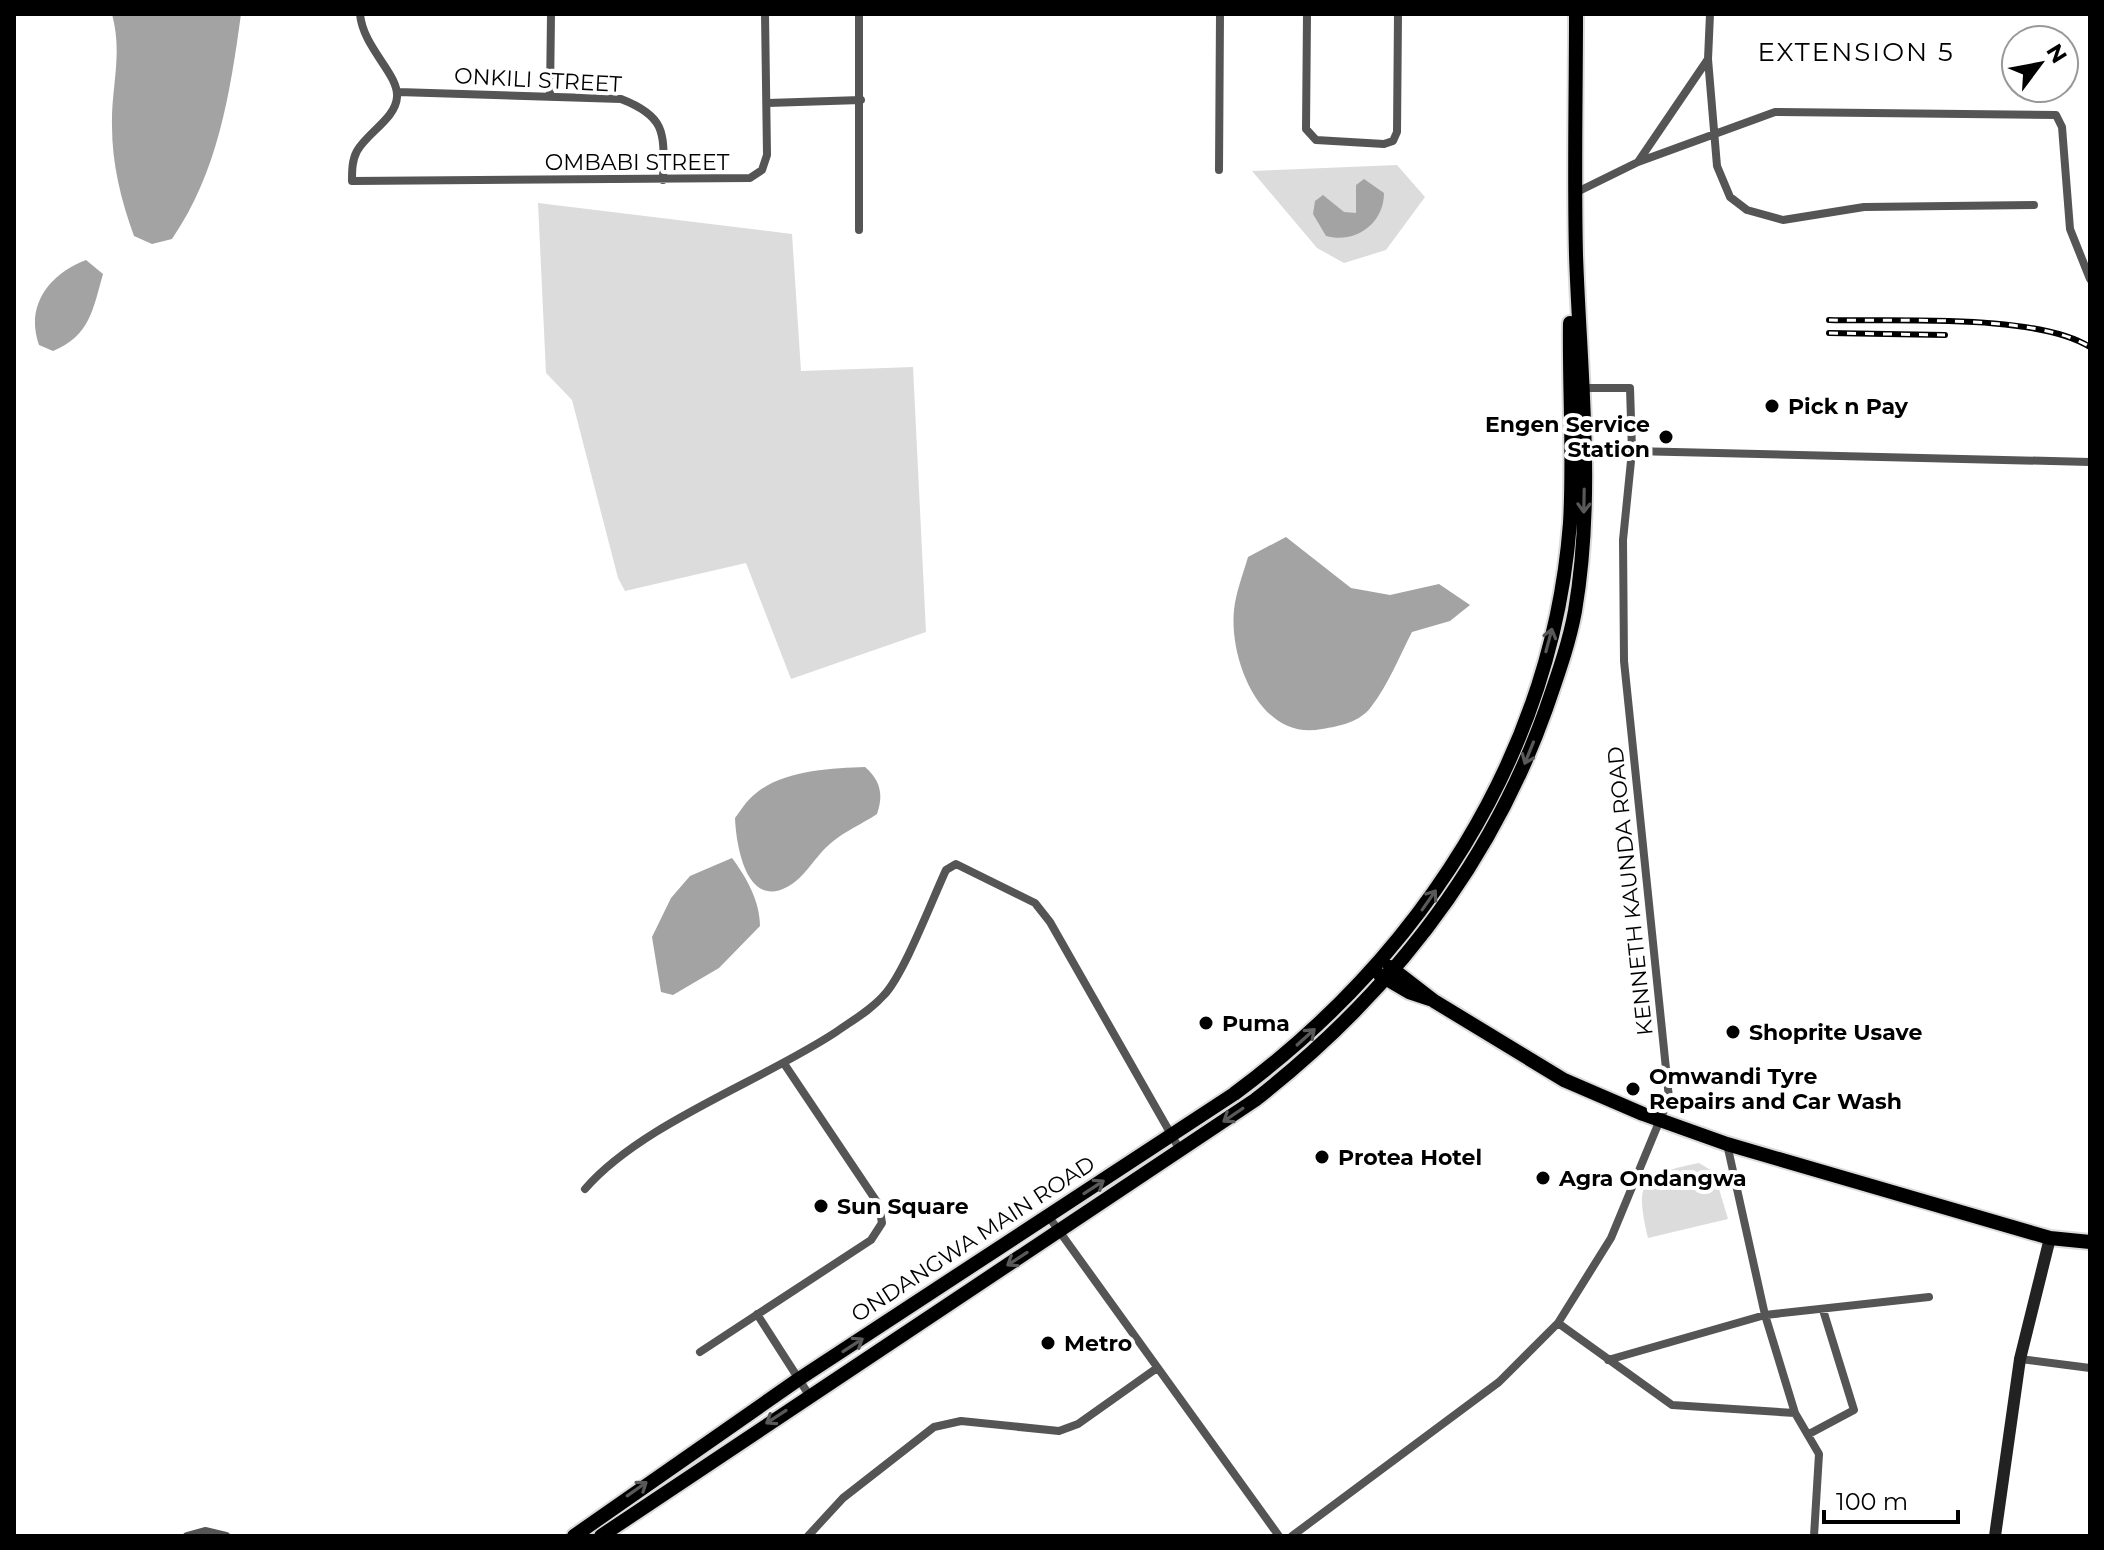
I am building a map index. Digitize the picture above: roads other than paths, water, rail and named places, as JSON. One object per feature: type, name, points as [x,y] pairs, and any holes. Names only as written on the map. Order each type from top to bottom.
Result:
[{"type":"main road","points":[[1576,14],[1576,388]]},
{"type":"main road","name":"ONDANGWA MAIN ROAD","points":[[574,1536],[799,1379],[1049,1217],[1272,1066],[1343,1003],[1377,966],[1453,866],[1482,815],[1525,721],[1562,583],[1570,522],[1576,388]]},
{"type":"main road","name":"ONDANGWA MAIN ROAD","points":[[601,1536],[1283,1078],[1347,1023],[1391,975],[1440,914],[1499,818],[1539,728],[1567,645],[1583,543],[1576,388]]},
{"type":"main road","points":[[1377,966],[1564,1080],[1662,1120],[1727,1144],[2050,1238],[2090,1242]]},
{"type":"street","points":[[360,14],[361,31],[398,92]]},
{"type":"street","points":[[550,95],[551,14]]},
{"type":"street","name":"OMBABI STREET","points":[[398,92],[397,105],[358,148],[352,181],[728,181],[750,178],[762,170],[767,155],[765,14]]},
{"type":"street","points":[[859,14],[859,230]]},
{"type":"street","points":[[1219,170],[1220,14]]},
{"type":"street","points":[[1307,14],[1306,129],[1316,140],[1384,144],[1393,141],[1397,132],[1398,14]]},
{"type":"street","points":[[1710,14],[1708,59],[1721,183],[1738,203],[1763,216],[1783,220],[1864,207],[2034,205]]},
{"type":"street","points":[[1638,162],[1708,59]]},
{"type":"street","name":"ONKILI STREET","points":[[398,92],[621,99],[653,114],[661,126],[663,180]]},
{"type":"street","points":[[768,103],[861,100]]},
{"type":"street","points":[[1577,192],[1638,162],[1775,112],[2056,115],[2062,127],[2070,229],[2090,279]]},
{"type":"street","name":"KENNETH KAUNDA ROAD","points":[[1292,1536],[1499,1382],[1558,1323],[1611,1238],[1662,1120],[1670,1085],[1624,661],[1623,540],[1632,451],[1630,388],[1576,388]]},
{"type":"street","points":[[1632,451],[2090,462]]},
{"type":"street","points":[[585,1189],[601,1171],[634,1147],[785,1065],[869,1010],[887,993],[946,870],[956,864],[1035,903],[1050,922],[1180,1150]]},
{"type":"street","points":[[700,1352],[871,1240],[882,1223],[879,1205],[785,1065]]},
{"type":"street","points":[[1727,1144],[1765,1315],[1795,1413],[1809,1434],[1821,1465],[1814,1536]]},
{"type":"street","points":[[1049,1217],[1279,1536]]},
{"type":"street","points":[[1995,1536],[2020,1359],[2050,1238]]},
{"type":"street","points":[[1608,1360],[1765,1315],[1929,1297]]},
{"type":"street","points":[[1809,1434],[1854,1410],[1823,1310]]},
{"type":"street","points":[[757,1314],[809,1395]]},
{"type":"street","points":[[1558,1323],[1672,1405],[1795,1413]]},
{"type":"street","points":[[2020,1359],[2090,1368]]},
{"type":"street","points":[[808,1536],[843,1498],[934,1427],[961,1421],[1059,1431],[1078,1424],[1157,1368]]},
{"type":"street","points":[[187,1536],[205,1531],[226,1536]]},
{"type":"railway","points":[[1829,320],[2001,324],[2066,336],[2090,347]]},
{"type":"railway","points":[[1829,333],[1945,335]]},
{"type":"place","name":"Pick n Pay","points":[[1772,406]]},
{"type":"place","name":"Engen Service Station","points":[[1666,437]]},
{"type":"place","name":"Puma","points":[[1206,1023]]},
{"type":"place","name":"Shoprite Usave","points":[[1733,1032]]},
{"type":"place","name":"Omwandi Tyre Repairs and Car Wash","points":[[1633,1089]]},
{"type":"place","name":"Protea Hotel","points":[[1322,1157]]},
{"type":"place","name":"Agra Ondangwa","points":[[1543,1178]]},
{"type":"place","name":"Sun Square","points":[[821,1206]]},
{"type":"place","name":"Metro","points":[[1048,1343]]},
{"type":"district","name":"EXTENSION 5","points":[[1856,52]]}]
